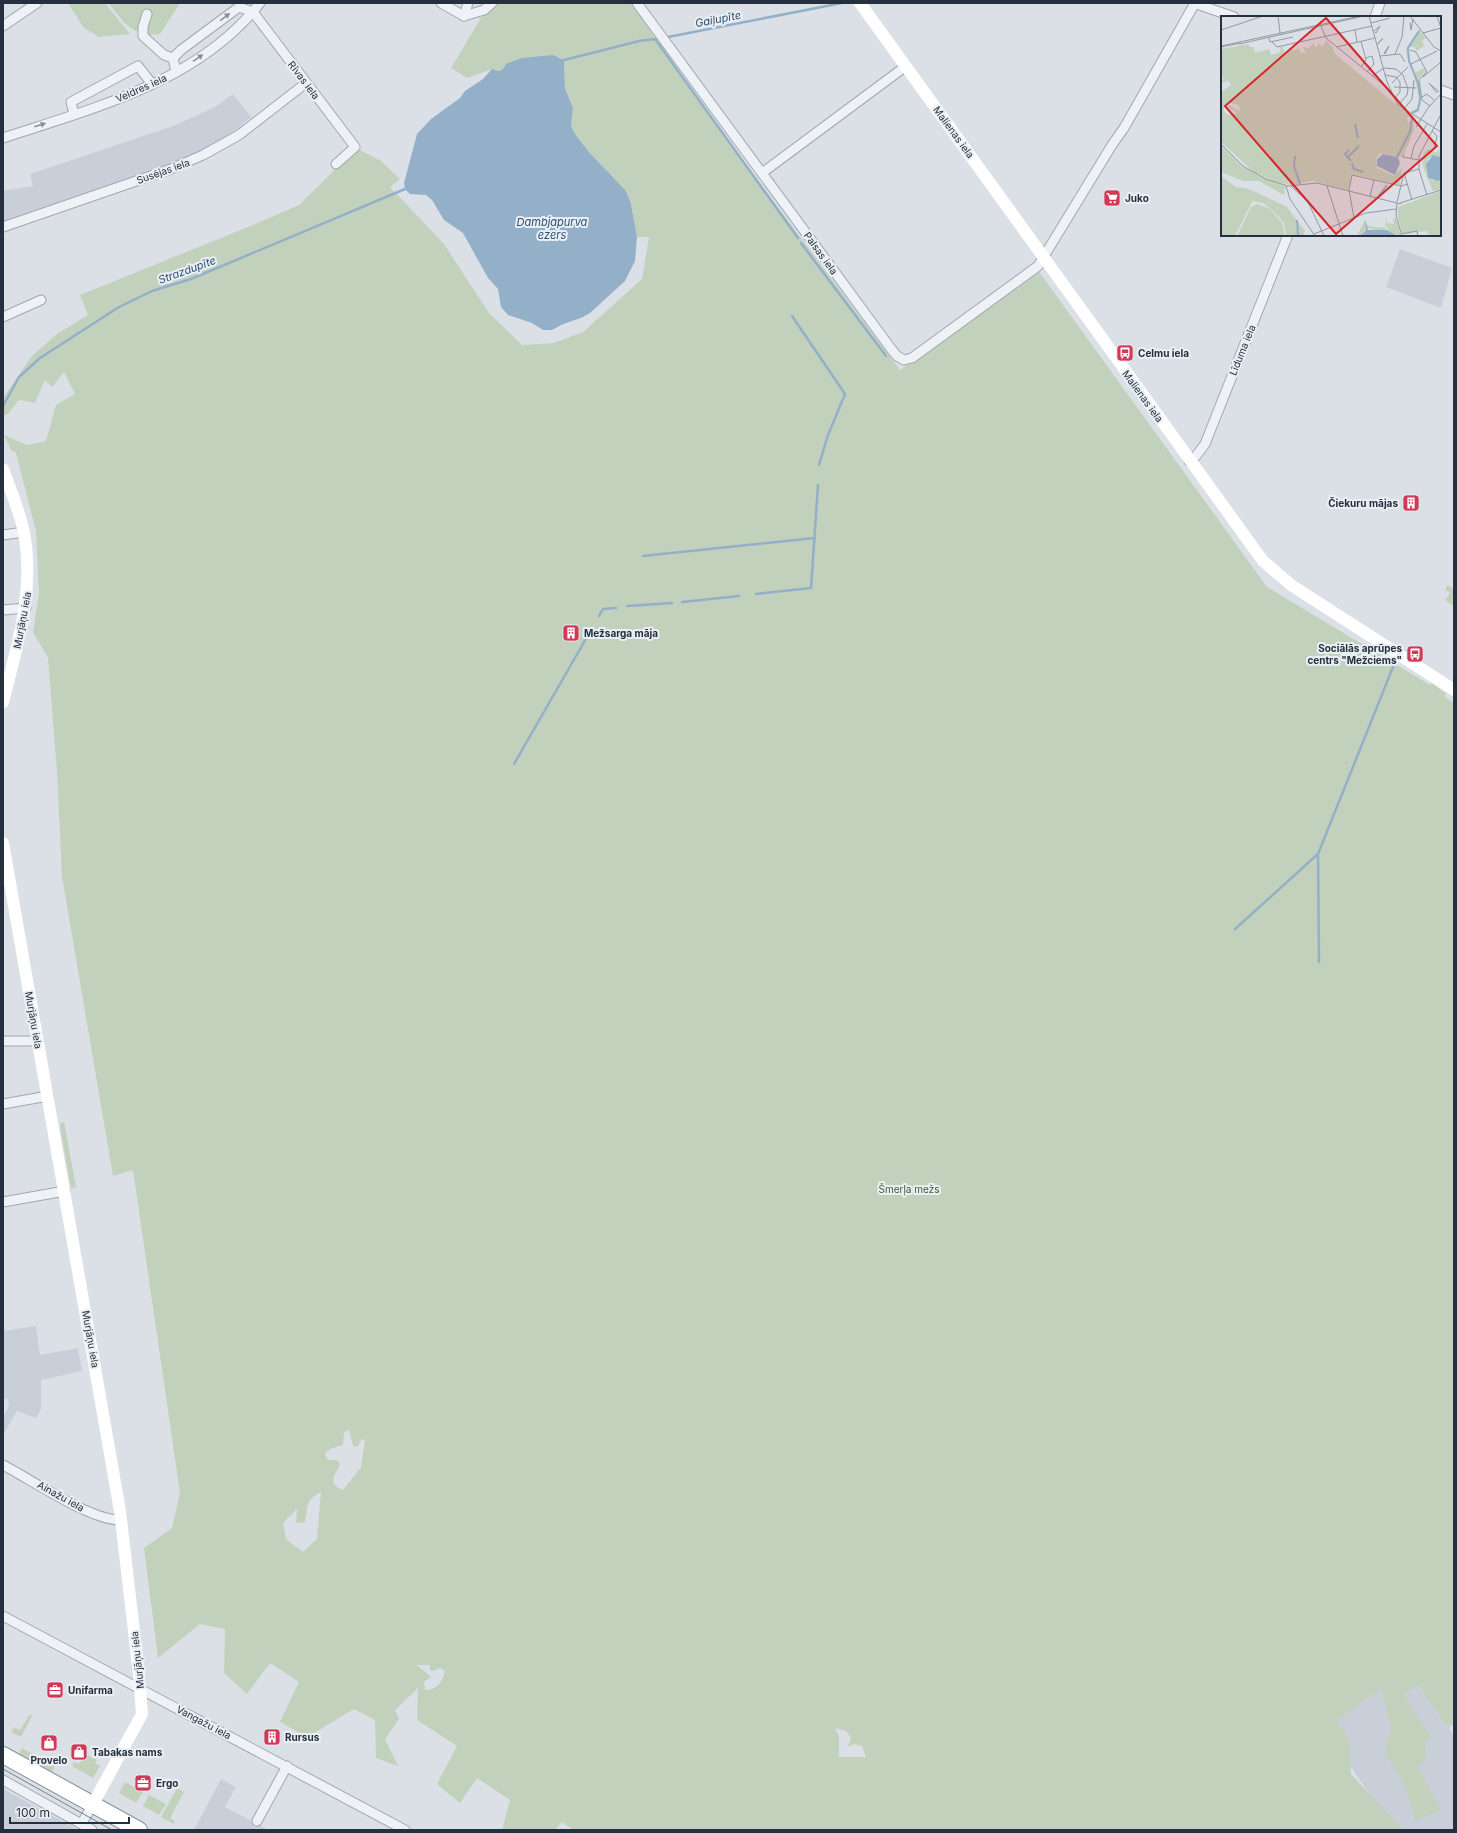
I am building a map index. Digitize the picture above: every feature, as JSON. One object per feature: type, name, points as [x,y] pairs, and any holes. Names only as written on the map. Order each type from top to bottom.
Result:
[{"type":"highway","points":[[3,1755],[139,1830]]},
{"type":"street","points":[[3,26],[37,3]]},
{"type":"street","name":"Veldres iela","points":[[3,138],[132,93],[176,72],[218,44],[253,12],[260,3]]},
{"type":"street","points":[[441,3],[464,16],[484,10],[492,3]]},
{"type":"street","points":[[464,16],[468,3]]},
{"type":"street","name":"Palsas iela","points":[[637,3],[897,356],[904,360],[912,358],[1038,266],[1044,258]]},
{"type":"street","name":"Malienas iela","points":[[860,3],[1263,562],[1281,578],[1454,690]]},
{"type":"street","points":[[1044,258],[1112,145],[1124,128],[1195,3],[1231,16]]},
{"type":"street","points":[[1374,16],[1380,3]]},
{"type":"street","points":[[173,58],[239,7],[253,12]]},
{"type":"street","name":"Rīvas iela","points":[[253,12],[355,147],[336,164]]},
{"type":"street","points":[[148,14],[142,27],[143,36],[164,55],[173,58]]},
{"type":"street","points":[[173,58],[176,72]]},
{"type":"street","points":[[74,114],[71,102],[138,66],[152,84]]},
{"type":"street","points":[[762,173],[906,66]]},
{"type":"street","name":"Susējas iela","points":[[3,227],[171,169],[203,155],[239,135],[306,83]]},
{"type":"street","points":[[1441,90],[1454,95]]},
{"type":"street","name":"Līduma iela","points":[[1189,461],[1196,456],[1205,444],[1288,236]]},
{"type":"street","points":[[3,317],[41,300]]},
{"type":"street","name":"Murjāņu iela","points":[[3,469],[24,532],[28,555],[26,608],[5,685],[3,702]]},
{"type":"street","points":[[3,535],[24,532]]},
{"type":"street","points":[[3,610],[26,608]]},
{"type":"street","name":"Murjāņu iela","points":[[3,843],[6,878],[48,1096],[121,1520],[140,1689],[142,1714],[82,1823]]},
{"type":"street","points":[[3,1041],[38,1041]]},
{"type":"street","points":[[3,1104],[48,1096]]},
{"type":"street","points":[[3,1202],[65,1191]]},
{"type":"street","name":"Ainažu iela","points":[[3,1465],[80,1508],[110,1520],[121,1520]]},
{"type":"street","name":"Vangažu iela","points":[[3,1616],[405,1830]]},
{"type":"street","points":[[256,1821],[287,1766]]},
{"type":"street","points":[[3,1780],[82,1823],[92,1830]]},
{"type":"shaded area","points":[[233,94],[251,117],[232,133],[197,154],[167,167],[3,222],[3,191],[33,186],[30,174],[173,126],[215,107]]},
{"type":"shaded area","points":[[1400,249],[1452,268],[1441,308],[1386,287]]},
{"type":"shaded area","points":[[36,1326],[40,1355],[78,1348],[82,1371],[41,1380],[41,1409],[36,1418],[17,1411],[3,1435],[3,1417],[9,1406],[8,1400],[3,1397],[3,1331]]},
{"type":"shaded area","points":[[1454,1637],[1454,1724],[1449,1728],[1454,1737],[1454,1830],[1394,1830],[1323,1726]]},
{"type":"shaded area","points":[[221,1779],[236,1787],[225,1807],[268,1830],[194,1830]]},
{"type":"shaded area","points":[[3,1789],[58,1819],[78,1830],[3,1830]]},
{"type":"green space","points":[[68,3],[105,3],[130,34],[99,37],[84,28]]},
{"type":"green space","points":[[109,3],[180,3],[160,34],[151,35],[143,34],[130,27],[124,22]]},
{"type":"green space","name":"Šmerļa mežs","points":[[499,3],[631,3],[714,122],[900,370],[1037,269],[1267,587],[1430,685],[1432,683],[1446,694],[1445,697],[1454,703],[1454,1724],[1449,1723],[1446,1725],[1419,1685],[1403,1694],[1431,1737],[1425,1742],[1426,1760],[1418,1768],[1441,1810],[1414,1821],[1408,1794],[1400,1777],[1384,1754],[1391,1728],[1381,1688],[1337,1721],[1349,1738],[1351,1774],[1403,1830],[573,1830],[562,1822],[555,1830],[502,1830],[510,1800],[477,1778],[460,1803],[437,1784],[457,1746],[417,1720],[418,1688],[395,1710],[399,1719],[385,1739],[398,1766],[376,1758],[375,1720],[354,1709],[307,1737],[280,1722],[299,1682],[270,1663],[247,1694],[224,1673],[225,1629],[200,1624],[158,1658],[144,1548],[172,1528],[180,1493],[133,1170],[113,1176],[62,876],[57,772],[48,658],[33,632],[39,593],[36,531],[16,453],[11,450],[4,435],[27,445],[46,441],[56,405],[75,394],[64,372],[52,387],[45,380],[35,403],[19,400],[7,415],[3,415],[3,398],[32,356],[57,334],[88,315],[80,295],[299,205],[352,153],[360,150],[381,161],[400,179],[390,187],[444,244],[489,313],[522,345],[554,343],[583,332],[642,279],[649,237],[637,237],[631,204],[626,191],[588,151],[571,126],[573,108],[565,88],[564,60],[560,57],[506,64],[502,70],[498,71],[492,69],[467,78],[451,68],[481,18]],"holes":[[[349,1430],[353,1446],[357,1447],[362,1439],[365,1440],[361,1467],[343,1490],[334,1484],[333,1481],[334,1475],[340,1464],[337,1460],[328,1460],[325,1454],[330,1449],[343,1445],[344,1432]],[[321,1492],[317,1539],[303,1552],[286,1539],[283,1523],[297,1509],[296,1523],[305,1522],[308,1504]],[[417,1665],[430,1665],[430,1670],[434,1671],[441,1667],[441,1670],[445,1670],[441,1682],[433,1689],[425,1690],[424,1682],[431,1677]],[[835,1728],[846,1731],[851,1738],[848,1747],[854,1744],[862,1746],[866,1757],[839,1757],[839,1737]]]},
{"type":"green space","points":[[1448,585],[1454,589],[1454,602],[1452,605],[1445,600],[1450,593],[1445,590]]},
{"type":"green space","points":[[64,1122],[76,1187],[71,1188],[60,1127],[61,1123]]},
{"type":"green space","points":[[30,1714],[32,1716],[21,1737],[11,1732],[14,1727],[20,1730]]},
{"type":"green space","points":[[22,1748],[55,1766],[52,1772],[19,1753]]},
{"type":"green space","points":[[85,1754],[97,1760],[95,1763],[100,1766],[93,1778],[72,1766],[74,1762],[79,1764]]},
{"type":"green space","points":[[125,1782],[143,1792],[136,1803],[119,1793]]},
{"type":"green space","points":[[177,1788],[184,1792],[170,1818],[175,1821],[174,1824],[161,1817]]},
{"type":"green space","points":[[149,1795],[166,1804],[159,1815],[143,1806]]},
{"type":"water","name":"Dambjapurva ezers","points":[[553,55],[564,60],[565,88],[573,108],[571,126],[588,151],[626,191],[631,204],[637,237],[635,261],[625,281],[590,313],[552,330],[543,330],[532,323],[508,315],[501,307],[498,289],[488,278],[463,233],[444,220],[432,200],[426,195],[410,194],[405,189],[404,183],[417,134],[431,119],[460,98],[465,91],[483,79],[492,69],[498,71],[502,70],[506,64],[522,58]]},
{"type":"waterway","name":"Gaiļupīte","points":[[668,37],[842,3]]},
{"type":"waterway","points":[[655,39],[798,238]]},
{"type":"waterway","name":"Gaiļupīte","points":[[564,60],[639,41],[655,39]]},
{"type":"waterway","name":"Strazdupīte","points":[[3,406],[19,377],[40,358],[119,307],[152,291],[191,279],[405,189]]},
{"type":"waterway","points":[[801,243],[886,356]]},
{"type":"waterway","points":[[792,316],[845,394],[828,435],[819,465]]},
{"type":"waterway","points":[[756,594],[811,588],[818,485]]},
{"type":"waterway","points":[[643,556],[815,538]]},
{"type":"waterway","points":[[682,602],[739,596]]},
{"type":"waterway","points":[[627,606],[672,603]]},
{"type":"waterway","points":[[599,616],[603,609],[616,608]]},
{"type":"waterway","points":[[514,764],[591,630]]},
{"type":"waterway","points":[[1235,929],[1318,854],[1395,662]]},
{"type":"waterway","points":[[1318,854],[1319,962]]},
{"type":"tram line","points":[[3,1769],[112,1830]]},
{"type":"place","name":"Juko","points":[[1112,198]]},
{"type":"place","name":"Celmu iela","points":[[1125,353]]},
{"type":"place","name":"Čiekuru mājas","points":[[1411,503]]},
{"type":"place","name":"Mežsarga māja","points":[[571,633]]},
{"type":"place","name":"Sociālās aprūpes centrs \"Mežciems\"","points":[[1415,654]]},
{"type":"place","name":"Unifarma","points":[[55,1690]]},
{"type":"place","name":"Rursus","points":[[272,1737]]},
{"type":"place","name":"Provelo","points":[[49,1743]]},
{"type":"place","name":"Tabakas nams","points":[[79,1752]]},
{"type":"place","name":"Ergo","points":[[143,1783]]}]
